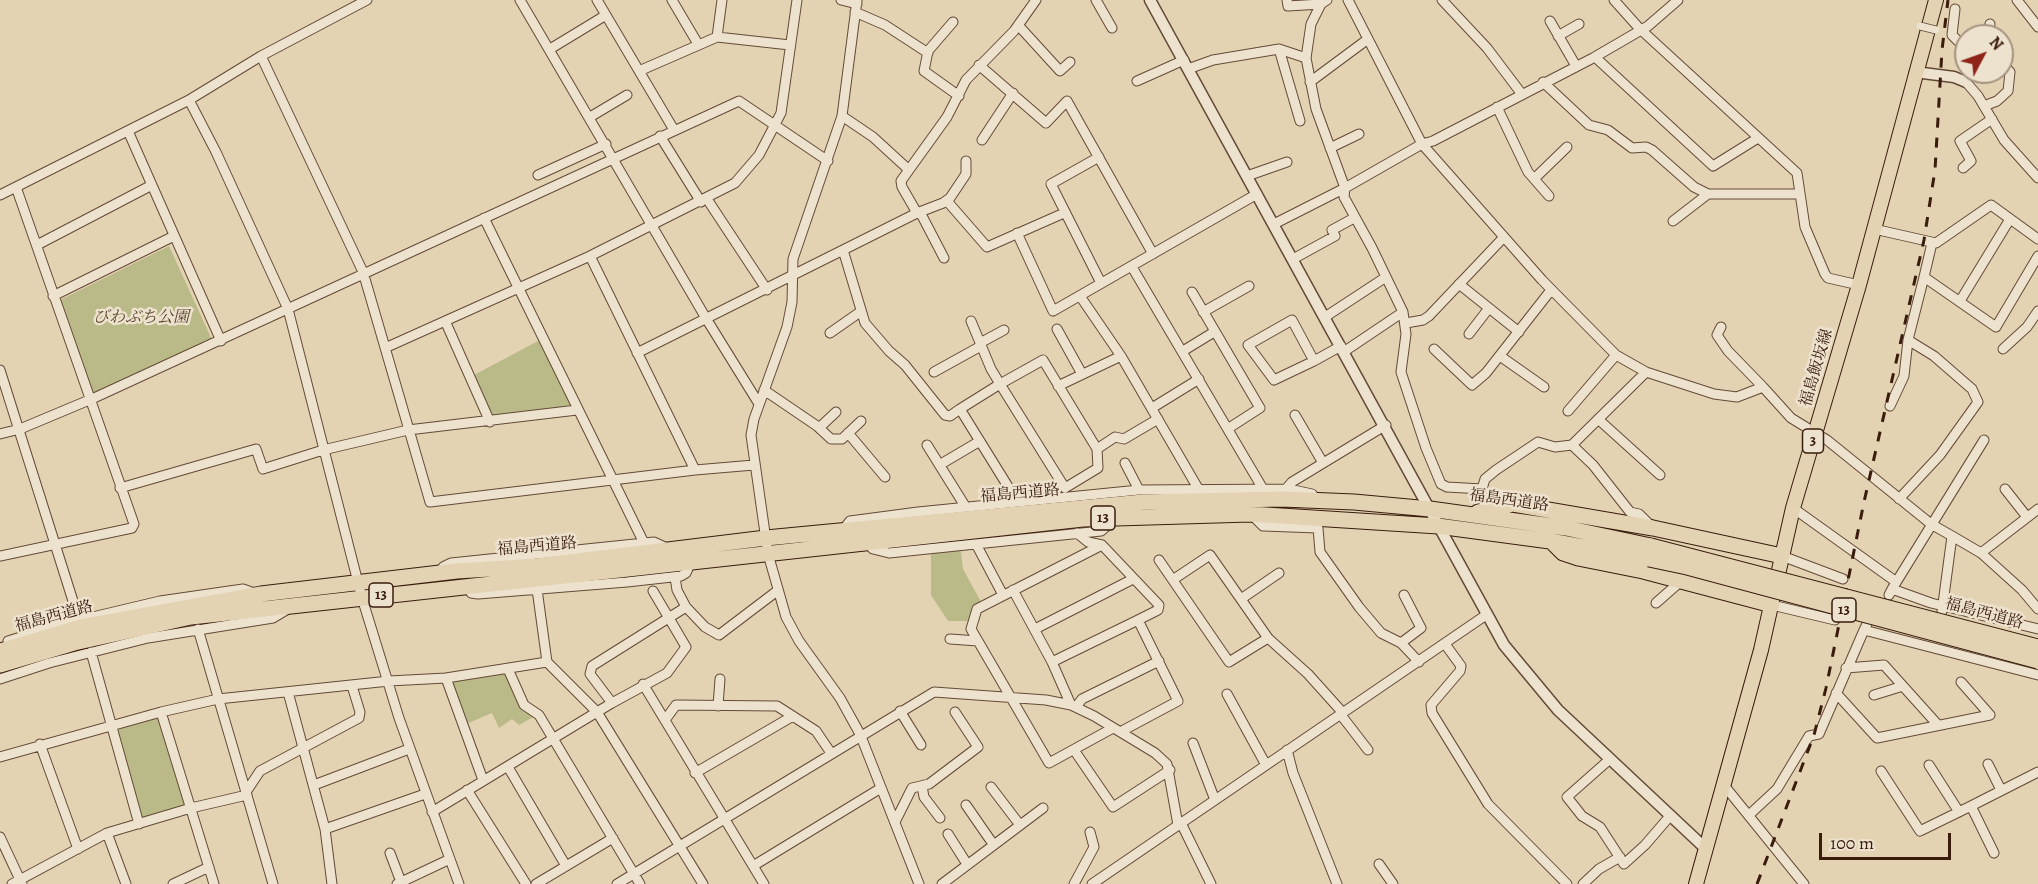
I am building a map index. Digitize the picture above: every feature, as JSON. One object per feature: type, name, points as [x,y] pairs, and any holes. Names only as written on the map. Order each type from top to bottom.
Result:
[{"type":"highway","name":"福島西道路","points":[[0,665],[74,643],[144,626],[191,617],[294,604],[438,574],[843,530],[1143,502],[1317,500],[1430,509],[1566,528],[1650,553],[2038,647]]},
{"type":"highway","points":[[1472,514],[1513,504],[1653,528],[1782,556]]},
{"type":"highway","name":"福島西道路","points":[[0,651],[81,627],[257,595],[468,585],[866,542],[1117,518],[1250,514],[1438,526],[1650,553],[1687,567],[2038,661]]},
{"type":"highway","points":[[1550,541],[1563,553],[1578,558],[1772,604]]},
{"type":"main road","name":"福島飯坂線","points":[[1696,884],[1772,604],[1793,508],[1859,285],[1935,0]]},
{"type":"street","points":[[0,195],[189,100],[261,56],[367,0]]},
{"type":"street","points":[[520,0],[707,320],[759,404]]},
{"type":"street","points":[[597,0],[674,130]]},
{"type":"street","points":[[672,0],[698,44]]},
{"type":"street","points":[[717,36],[722,0]]},
{"type":"street","points":[[386,348],[446,323],[590,256],[729,187],[745,174],[776,126],[781,113],[797,0]]},
{"type":"street","points":[[841,0],[856,5],[928,53]]},
{"type":"street","points":[[944,258],[902,187],[901,181],[947,117],[966,80],[1018,25],[1036,0]]},
{"type":"street","points":[[1096,0],[1112,28]]},
{"type":"street","points":[[1150,0],[1386,425],[1486,615],[1514,659],[1539,690],[1705,848]]},
{"type":"street","points":[[1287,0],[1288,6],[1324,2]]},
{"type":"street","points":[[1348,0],[1422,144],[1551,290],[1616,355],[1646,372],[1713,394],[1737,396],[1763,387]]},
{"type":"street","points":[[1442,0],[1487,48],[1521,93]]},
{"type":"street","points":[[1614,0],[1642,30],[1797,173],[1805,227],[1825,274],[1828,278],[1859,285]]},
{"type":"street","points":[[1274,224],[1345,188],[1422,144],[1434,141],[1521,93],[1595,57],[1642,30],[1678,0]]},
{"type":"street","points":[[2017,0],[2038,27]]},
{"type":"street","points":[[1324,2],[1311,24],[1306,58],[1310,82],[1345,188],[1344,197],[1403,312],[1406,323],[1401,372],[1426,448],[1441,484],[1447,487],[1482,489],[1485,479],[1538,442],[1555,447],[1572,445],[1646,372]]},
{"type":"street","points":[[856,5],[842,116],[793,259],[794,277],[787,327],[759,404],[751,435],[768,554],[777,591],[792,630],[840,698],[860,734],[919,884]]},
{"type":"street","points":[[1954,39],[1952,35],[1955,9]]},
{"type":"street","points":[[549,49],[606,15]]},
{"type":"street","points":[[1550,21],[1576,66]]},
{"type":"street","points":[[952,22],[928,53],[924,71],[959,96]]},
{"type":"street","points":[[1558,36],[1579,24]]},
{"type":"street","points":[[1018,25],[1060,71],[1070,62]]},
{"type":"street","points":[[1920,26],[1936,30]]},
{"type":"street","points":[[639,70],[717,36],[790,45]]},
{"type":"street","points":[[1310,82],[1368,39]]},
{"type":"street","points":[[1279,49],[1300,121]]},
{"type":"street","points":[[1137,81],[1186,64],[1279,49],[1306,58]]},
{"type":"street","points":[[261,56],[363,272],[430,502],[754,465]]},
{"type":"street","points":[[1595,57],[1713,166],[1758,138]]},
{"type":"street","points":[[980,65],[1046,123],[1067,101],[1153,254]]},
{"type":"street","points":[[1915,72],[1954,77]]},
{"type":"street","points":[[1543,82],[1590,125],[1608,130],[1632,148],[1646,147],[1652,150],[1694,187],[1708,194],[1799,194]]},
{"type":"street","points":[[1972,84],[2004,140],[2038,178]]},
{"type":"street","points":[[1984,106],[1997,101],[2008,91],[2009,84]]},
{"type":"street","points":[[982,140],[1013,93]]},
{"type":"street","points":[[590,117],[627,95]]},
{"type":"street","points":[[189,100],[216,152],[288,309],[360,590],[424,794],[459,884]]},
{"type":"street","points":[[0,434],[20,429],[90,400],[221,341],[363,272],[740,101],[828,161]]},
{"type":"street","points":[[1497,107],[1528,172],[1548,196]]},
{"type":"street","points":[[842,116],[873,136],[909,170]]},
{"type":"street","points":[[1963,168],[1971,161],[1960,141],[1992,119]]},
{"type":"street","points":[[128,131],[221,341]]},
{"type":"street","points":[[1330,148],[1359,134]]},
{"type":"street","points":[[660,136],[767,291]]},
{"type":"street","points":[[538,175],[606,144]]},
{"type":"street","points":[[1534,178],[1567,147]]},
{"type":"street","points":[[1099,157],[1051,184],[1101,283]]},
{"type":"street","points":[[637,353],[767,291],[918,212],[947,201],[961,185],[966,174],[966,161]]},
{"type":"street","points":[[1247,176],[1287,162]]},
{"type":"street","points":[[2029,169],[2038,162]]},
{"type":"street","points":[[37,245],[152,185]]},
{"type":"street","points":[[0,556],[132,528],[134,524],[16,187]]},
{"type":"street","points":[[1017,233],[1053,311],[1257,194]]},
{"type":"street","points":[[1673,221],[1708,194]]},
{"type":"street","points":[[947,201],[987,247],[1064,213]]},
{"type":"street","points":[[1874,229],[1932,243],[1942,239],[1991,205],[2038,239]]},
{"type":"street","points":[[484,218],[644,543]]},
{"type":"street","points":[[1293,259],[1335,236],[1332,230],[1354,218]]},
{"type":"street","points":[[1960,301],[2010,219]]},
{"type":"street","points":[[53,296],[174,236]]},
{"type":"street","points":[[1406,323],[1423,320],[1429,316],[1504,237]]},
{"type":"street","points":[[1890,405],[1904,376],[1908,340],[1932,243]]},
{"type":"street","points":[[843,250],[860,312],[874,334],[905,365],[945,415],[950,416],[1043,360],[1097,449],[1098,468],[1066,492]]},
{"type":"street","points":[[590,256],[695,470]]},
{"type":"street","points":[[1924,277],[1996,327],[2038,256]]},
{"type":"street","points":[[1132,267],[1263,489]]},
{"type":"street","points":[[1325,316],[1386,278]]},
{"type":"street","points":[[1459,284],[1519,332]]},
{"type":"street","points":[[1203,312],[1249,286]]},
{"type":"street","points":[[1434,349],[1472,385],[1500,356],[1551,290]]},
{"type":"street","points":[[1192,292],[1260,408],[1229,428]]},
{"type":"street","points":[[1080,296],[1121,356],[1199,490]]},
{"type":"street","points":[[1469,334],[1489,308]]},
{"type":"street","points":[[2003,349],[2027,327],[2038,311]]},
{"type":"street","points":[[830,333],[860,312]]},
{"type":"street","points":[[1314,361],[1292,320],[1248,345],[1274,380],[1343,349],[1403,312]]},
{"type":"street","points":[[971,321],[1000,384],[1066,492]]},
{"type":"street","points":[[446,323],[490,422]]},
{"type":"street","points":[[1721,327],[1717,335],[1728,351],[1791,418],[1815,435],[1827,440],[1931,524],[1981,553],[2022,590],[2038,609]]},
{"type":"street","points":[[1057,329],[1082,374]]},
{"type":"street","points":[[934,372],[1004,330]]},
{"type":"street","points":[[1183,351],[1214,332]]},
{"type":"street","points":[[1899,499],[1941,455],[1978,402],[1972,389],[1934,356],[1908,340]]},
{"type":"street","points":[[1568,411],[1616,355]]},
{"type":"street","points":[[1058,386],[1121,356]]},
{"type":"street","points":[[1500,356],[1544,387]]},
{"type":"street","points":[[0,370],[78,620]]},
{"type":"street","points":[[1152,408],[1199,379]]},
{"type":"street","points":[[764,390],[831,439],[842,439],[861,420]]},
{"type":"street","points":[[960,409],[1017,501]]},
{"type":"street","points":[[120,488],[256,449],[263,469],[323,450],[408,430],[577,410]]},
{"type":"street","points":[[819,428],[836,412]]},
{"type":"street","points":[[1295,415],[1323,463]]},
{"type":"street","points":[[1097,449],[1115,438],[1124,439],[1158,419]]},
{"type":"street","points":[[1598,419],[1660,475]]},
{"type":"street","points":[[1286,489],[1292,482],[1386,425]]},
{"type":"street","points":[[848,433],[885,477]]},
{"type":"street","points":[[1892,588],[1983,440]]},
{"type":"street","points":[[941,464],[980,441]]},
{"type":"street","points":[[927,445],[941,464],[965,507]]},
{"type":"street","points":[[1572,445],[1593,465],[1630,512],[1639,514],[1653,528]]},
{"type":"street","points":[[1125,462],[1139,490]]},
{"type":"street","points":[[843,530],[850,521],[1017,501],[1066,492],[1286,489],[1312,494],[1317,500]]},
{"type":"street","points":[[2005,489],[2027,517]]},
{"type":"street","points":[[1793,508],[1892,588],[1941,608],[2038,629]]},
{"type":"street","points":[[1981,553],[2038,509]]},
{"type":"street","points":[[1250,514],[1263,526],[1318,528],[1320,552],[1359,608],[1381,633],[1401,643],[1419,662]]},
{"type":"street","points":[[866,542],[873,549],[889,553],[1101,531],[1117,518]]},
{"type":"street","points":[[1052,662],[1158,610],[1159,605],[1102,545],[1088,542],[1077,533]]},
{"type":"street","points":[[1941,608],[1952,537]]},
{"type":"street","points":[[438,574],[443,567],[452,563],[644,543],[661,544],[671,550]]},
{"type":"street","points":[[976,544],[1003,596]]},
{"type":"street","points":[[1102,545],[977,609],[971,629],[1049,763],[1179,701],[1138,620]]},
{"type":"street","points":[[1174,579],[1210,555],[1268,638],[1308,674],[1342,714],[1368,750]]},
{"type":"street","points":[[1782,556],[1843,579]]},
{"type":"street","points":[[1159,560],[1229,662],[1268,638]]},
{"type":"street","points":[[468,585],[471,592],[478,594],[675,577],[686,573],[691,562]]},
{"type":"street","points":[[1241,599],[1279,573]]},
{"type":"street","points":[[675,577],[677,590],[686,607],[705,627],[718,635],[777,591]]},
{"type":"street","points":[[1035,629],[1133,579]]},
{"type":"street","points":[[1656,603],[1681,581]]},
{"type":"street","points":[[0,644],[78,620],[160,602],[243,589],[257,595]]},
{"type":"street","points":[[537,589],[546,662],[597,712],[703,884]]},
{"type":"street","points":[[1013,590],[1073,706]]},
{"type":"street","points":[[432,812],[643,684],[672,669],[686,647],[653,591]]},
{"type":"street","points":[[1401,643],[1421,628],[1404,595]]},
{"type":"street","points":[[0,679],[91,652],[198,630],[273,618],[294,604]]},
{"type":"street","points":[[1772,604],[1835,620]]},
{"type":"street","points":[[612,703],[590,674],[592,666],[686,607]]},
{"type":"street","points":[[1092,884],[1486,615]]},
{"type":"street","points":[[1749,815],[1777,789],[1809,736],[1819,734],[1830,714],[1846,668],[1866,627],[2038,675]]},
{"type":"street","points":[[198,630],[273,884]]},
{"type":"street","points":[[950,639],[978,641]]},
{"type":"street","points":[[1445,644],[1461,666],[1460,671],[1431,705],[1432,713],[1488,804],[1567,884]]},
{"type":"street","points":[[91,652],[139,824]]},
{"type":"street","points":[[1073,706],[1082,699],[1159,661]]},
{"type":"street","points":[[0,757],[40,744],[219,699],[389,681],[446,678],[546,662]]},
{"type":"street","points":[[1846,668],[1884,665],[1938,725]]},
{"type":"street","points":[[508,669],[524,705],[539,715],[640,884]]},
{"type":"street","points":[[446,678],[483,780]]},
{"type":"street","points":[[718,706],[720,679]]},
{"type":"street","points":[[1836,693],[1877,738],[1990,714],[1961,682]]},
{"type":"street","points":[[643,684],[764,884]]},
{"type":"street","points":[[0,837],[18,883],[107,833],[246,794],[260,771],[359,718],[360,712],[352,686]]},
{"type":"street","points":[[1874,695],[1903,686]]},
{"type":"street","points":[[288,692],[325,829],[332,884]]},
{"type":"street","points":[[617,884],[860,734],[934,692],[1046,700],[1073,706],[1155,753],[1170,770],[1179,824],[1211,884]]},
{"type":"street","points":[[1227,694],[1266,765]]},
{"type":"street","points":[[665,720],[676,705],[777,706],[816,731],[831,753]]},
{"type":"street","points":[[900,711],[921,745]]},
{"type":"street","points":[[161,712],[214,884]]},
{"type":"street","points":[[895,822],[912,788],[929,784],[978,747],[955,712]]},
{"type":"street","points":[[695,773],[793,716]]},
{"type":"street","points":[[1193,742],[1215,800]]},
{"type":"street","points":[[40,744],[78,849]]},
{"type":"street","points":[[314,785],[409,749]]},
{"type":"street","points":[[1074,750],[1113,807],[1170,770]]},
{"type":"street","points":[[1287,750],[1293,773],[1337,884]]},
{"type":"street","points":[[1610,759],[1567,797],[1582,816],[1600,827],[1624,864],[1670,816]]},
{"type":"street","points":[[1988,764],[2001,790]]},
{"type":"street","points":[[1929,765],[1959,812]]},
{"type":"street","points":[[508,767],[566,866]]},
{"type":"street","points":[[1881,771],[1920,831],[2038,772]]},
{"type":"street","points":[[1723,784],[1804,884]]},
{"type":"street","points":[[922,786],[924,797],[940,818]]},
{"type":"street","points":[[753,866],[881,788]]},
{"type":"street","points":[[991,788],[1020,825]]},
{"type":"street","points":[[467,790],[526,884]]},
{"type":"street","points":[[325,829],[424,794]]},
{"type":"street","points":[[966,805],[993,844]]},
{"type":"street","points":[[1971,806],[1994,853]]},
{"type":"street","points":[[942,884],[1043,808]]},
{"type":"street","points":[[1074,884],[1094,847],[1090,832]]},
{"type":"street","points":[[107,833],[126,884]]},
{"type":"street","points":[[948,834],[967,864]]},
{"type":"street","points":[[536,884],[613,838]]},
{"type":"street","points":[[390,854],[399,883],[450,859]]},
{"type":"street","points":[[1583,884],[1599,869],[1620,857]]},
{"type":"street","points":[[1379,864],[1393,884]]},
{"type":"street","points":[[173,884],[208,867]]},
{"type":"green space","name":"びわぶち公園","points":[[169,246],[213,342],[91,398],[56,302]]},
{"type":"green space","points":[[540,340],[572,408],[493,417],[474,375]]},
{"type":"green space","points":[[960,544],[963,569],[981,602],[973,605],[969,621],[948,621],[931,595],[931,547]]},
{"type":"green space","points":[[506,672],[535,716],[519,725],[512,719],[499,728],[492,713],[466,724],[450,680]]},
{"type":"green space","points":[[158,716],[186,806],[141,818],[116,729]]},
{"type":"railway","points":[[1757,884],[1814,735],[1924,240],[1935,170],[1942,50],[1948,0]]}]
